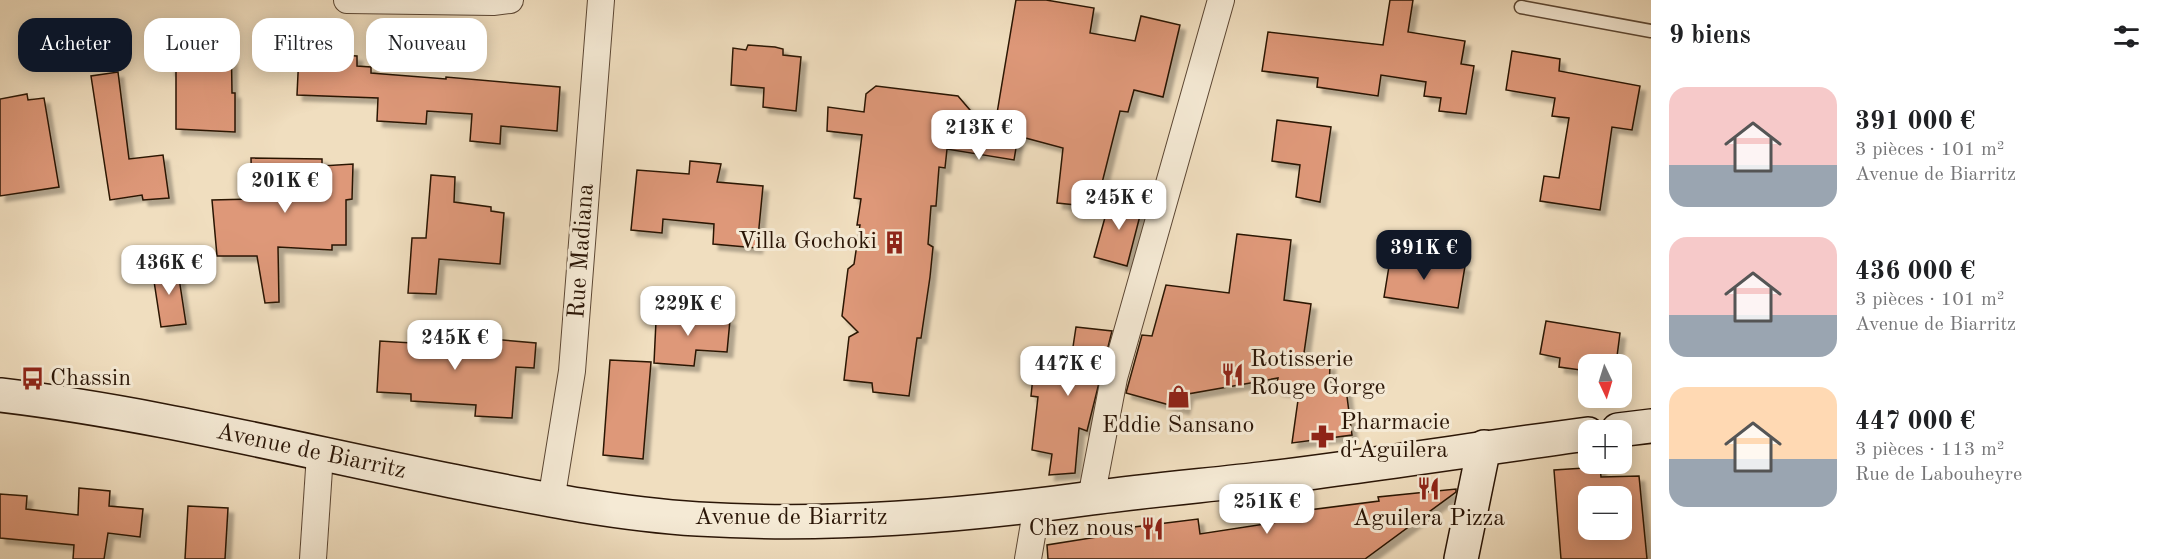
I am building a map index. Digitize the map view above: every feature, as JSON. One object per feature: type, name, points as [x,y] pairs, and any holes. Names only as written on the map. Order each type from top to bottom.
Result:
[{"type":"main road","name":"Avenue de Biarritz","points":[[0,395],[225,433],[551,501],[635,514],[774,523],[882,520],[1037,506],[1578,435]]},
{"type":"main road","points":[[1632,428],[1651,426]]},
{"type":"main road","points":[[1461,559],[1484,447]]},
{"type":"street","points":[[347,0],[510,0]]},
{"type":"street","name":"Rue Madiana","points":[[551,501],[572,371],[601,0]]},
{"type":"street","points":[[1091,498],[1114,378],[1221,0]]},
{"type":"street","points":[[314,559],[320,454]]},
{"type":"street","points":[[1028,559],[1037,506]]},
{"type":"lane","points":[[1521,7],[1651,31]]},
{"type":"building","points":[[1016,0],[1046,0],[1094,8],[1090,33],[1135,41],[1141,16],[1180,25],[1163,97],[1134,90],[1128,112],[1120,111],[1096,207],[1057,203],[1063,148],[1018,136],[1014,160],[947,149],[945,168],[939,167],[936,206],[931,206],[928,244],[933,247],[930,277],[921,338],[917,338],[909,396],[873,392],[872,383],[844,380],[849,337],[858,332],[842,316],[848,269],[854,264],[860,225],[857,225],[861,199],[854,198],[862,135],[827,131],[828,107],[864,112],[866,94],[876,86],[958,96],[993,137]]},
{"type":"building","points":[[1390,0],[1413,0],[1408,32],[1465,41],[1461,64],[1474,66],[1466,114],[1439,111],[1441,98],[1424,96],[1426,82],[1381,75],[1378,96],[1317,87],[1318,78],[1262,71],[1268,32],[1383,45]]},
{"type":"building","points":[[748,45],[775,47],[783,49],[783,55],[801,57],[796,111],[763,107],[764,88],[731,85],[733,48],[746,50]]},
{"type":"building","points":[[1512,51],[1560,59],[1559,71],[1640,86],[1632,130],[1612,127],[1600,210],[1540,201],[1544,176],[1559,178],[1569,118],[1552,116],[1555,98],[1506,90]]},
{"type":"building","points":[[354,56],[357,56],[357,66],[366,67],[366,72],[371,73],[560,87],[557,131],[501,126],[500,144],[470,141],[472,114],[427,111],[426,124],[377,121],[378,98],[297,95],[298,72],[354,72]]},
{"type":"building","points":[[118,72],[129,159],[163,155],[169,198],[143,200],[142,195],[110,200],[91,76]]},
{"type":"building","points":[[176,72],[232,72],[232,93],[235,93],[235,132],[176,129]]},
{"type":"building","points":[[27,94],[28,100],[44,98],[59,187],[0,196],[0,99]]},
{"type":"building","points":[[1277,120],[1331,127],[1320,202],[1296,197],[1300,165],[1272,161]]},
{"type":"building","points":[[251,158],[322,159],[322,166],[353,164],[352,199],[346,200],[346,245],[332,245],[332,250],[278,247],[279,302],[265,303],[257,256],[217,256],[212,200],[252,199]]},
{"type":"building","points":[[690,161],[721,164],[717,182],[763,186],[757,248],[713,244],[714,224],[663,219],[662,233],[631,230],[637,170],[689,174]]},
{"type":"building","points":[[431,175],[455,177],[454,202],[491,207],[491,211],[504,213],[500,264],[439,259],[436,294],[408,293],[412,238],[426,238]]},
{"type":"building","points":[[1111,196],[1143,204],[1127,266],[1094,257]]},
{"type":"building","points":[[1237,234],[1291,240],[1284,300],[1311,304],[1302,367],[1330,364],[1329,391],[1346,389],[1352,435],[1292,443],[1299,393],[1276,390],[1278,378],[1188,394],[1184,409],[1126,393],[1142,335],[1152,336],[1166,285],[1229,293]]},
{"type":"building","points":[[1391,254],[1465,266],[1458,308],[1384,297]]},
{"type":"building","points":[[177,265],[186,324],[161,327],[152,268]]},
{"type":"building","points":[[665,311],[699,313],[699,317],[730,320],[727,352],[696,350],[694,366],[654,363],[656,321],[663,321]]},
{"type":"building","points":[[1546,321],[1620,333],[1617,354],[1578,354],[1578,370],[1559,367],[1560,358],[1540,354]]},
{"type":"building","points":[[1076,327],[1112,331],[1087,431],[1079,428],[1075,473],[1049,475],[1052,454],[1032,450],[1038,397],[1031,396],[1035,357],[1071,360]]},
{"type":"building","points":[[413,332],[536,343],[534,368],[516,367],[512,418],[475,416],[476,405],[411,401],[411,394],[377,392],[380,341],[412,343]]},
{"type":"building","points":[[610,360],[651,362],[643,459],[603,455]]},
{"type":"building","points":[[1578,468],[1578,474],[1601,474],[1601,477],[1639,476],[1647,559],[1561,559],[1554,470]]},
{"type":"building","points":[[79,488],[110,491],[109,506],[143,509],[140,537],[108,533],[104,559],[73,559],[74,545],[0,538],[0,494],[27,496],[26,509],[78,515]]},
{"type":"building","points":[[1456,489],[1456,492],[1365,559],[1048,559],[1047,545],[1135,531],[1134,527],[1198,519],[1200,534],[1310,517],[1309,510],[1379,501],[1378,497]]},
{"type":"building","points":[[188,506],[228,508],[225,559],[185,559]]},
{"type":"place","name":"Villa Gochoki","points":[[895,242]]},
{"type":"place","name":"Rotisserie Rouge Gorge","points":[[1232,374]]},
{"type":"place","name":"Chassin","points":[[32,379]]},
{"type":"place","name":"Eddie Sansano","points":[[1178,396]]},
{"type":"place","name":"Pharmacie d'Aguilera","points":[[1322,437]]},
{"type":"place","name":"Aguilera Pizza","points":[[1429,489]]},
{"type":"place","name":"Chez nous","points":[[1152,529]]}]
